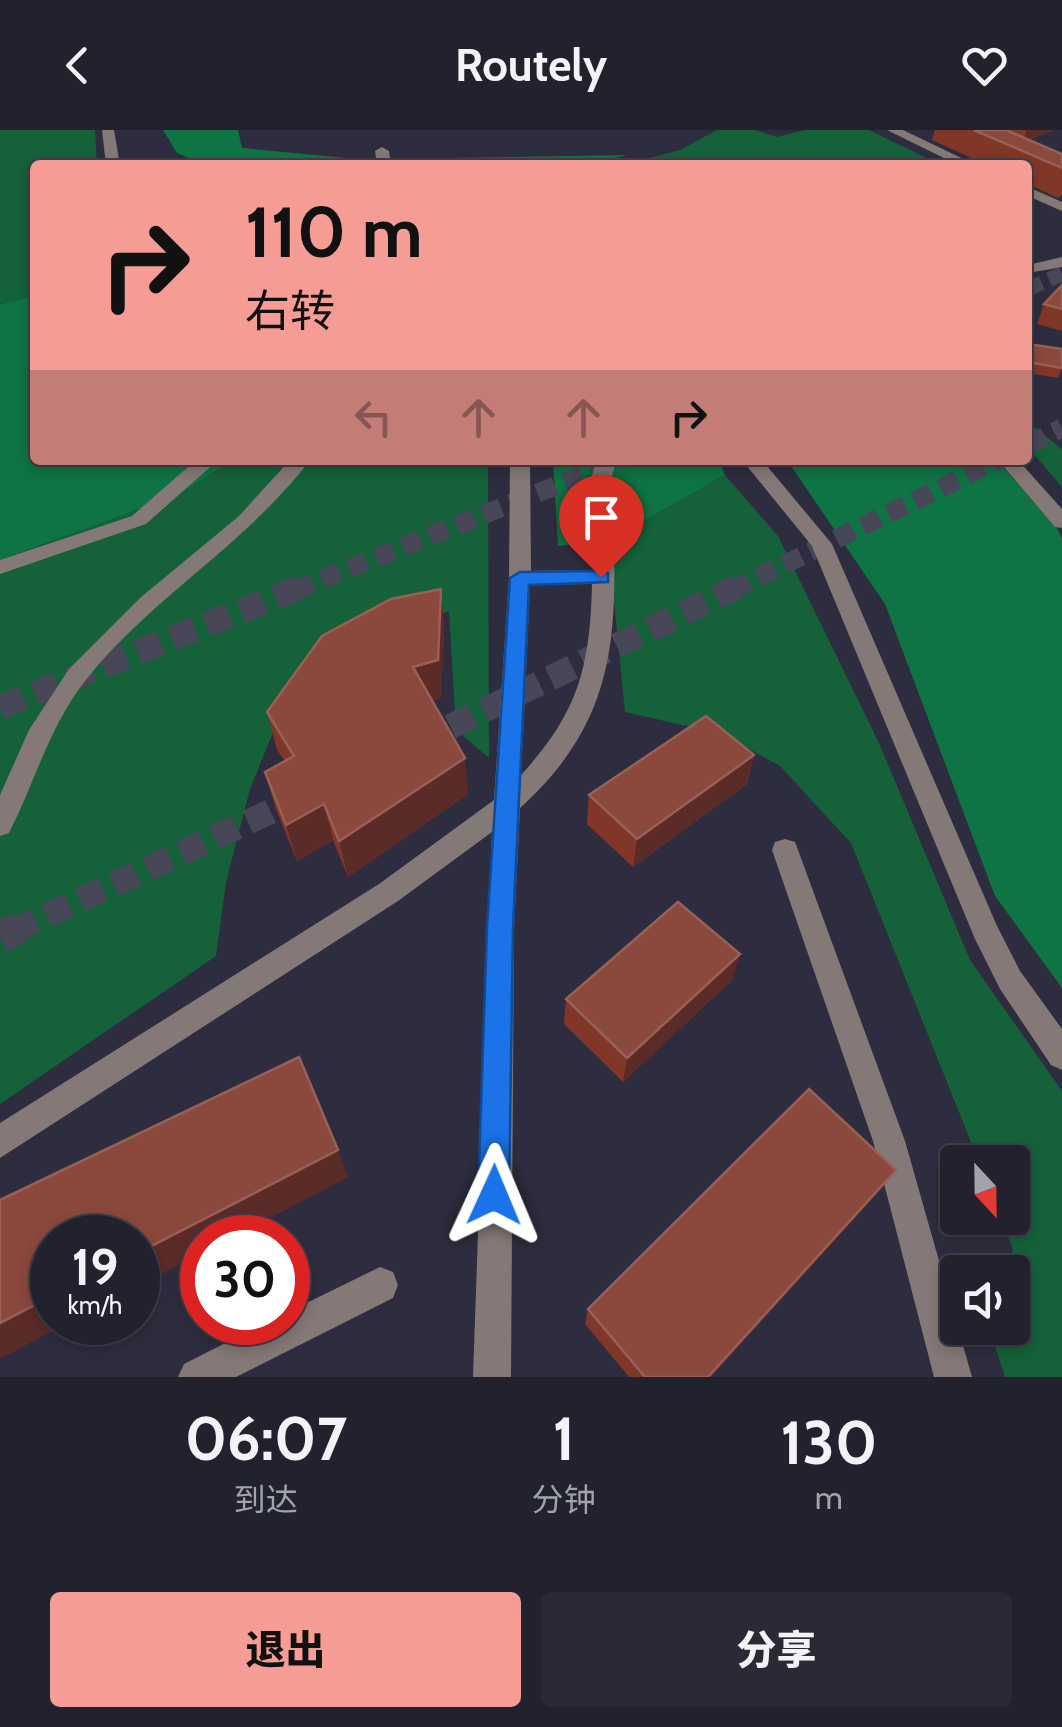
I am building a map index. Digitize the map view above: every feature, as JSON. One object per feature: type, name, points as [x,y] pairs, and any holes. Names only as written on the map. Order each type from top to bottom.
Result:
[{"type":"street","points":[[108,130],[112,160]]},
{"type":"street","points":[[893,130],[958,160]]},
{"type":"street","points":[[1032,194],[1062,207]]},
{"type":"street","points":[[1032,267],[1062,262]]},
{"type":"street","points":[[0,567],[139,520],[202,465]]},
{"type":"street","points":[[0,825],[40,730],[77,675],[137,613],[246,520],[296,465]]},
{"type":"street","points":[[492,1377],[500,928],[520,578],[520,465]]},
{"type":"street","points":[[0,1142],[371,902],[498,810],[556,756],[583,710],[594,677],[605,465]]},
{"type":"street","points":[[756,465],[822,544],[986,930],[1010,980],[1062,1055]]},
{"type":"street","points":[[1012,465],[1062,522]]},
{"type":"street","points":[[520,578],[601,577]]},
{"type":"street","points":[[785,850],[889,1141],[953,1377]]},
{"type":"street","points":[[197,1377],[380,1286]]},
{"type":"green space","points":[[0,130],[95,130],[97,160],[30,160],[30,297],[0,304]]},
{"type":"green space","points":[[163,130],[238,130],[242,148],[349,160],[193,160],[177,153]]},
{"type":"green space","points":[[717,130],[755,130],[777,137],[805,130],[869,130],[931,160],[643,160],[680,150]]},
{"type":"green space","points":[[627,155],[609,160],[440,160]]},
{"type":"green space","points":[[30,297],[30,465],[225,465],[178,495],[0,560],[0,304]]},
{"type":"green space","points":[[1032,425],[1062,449],[1062,487],[1032,452]]},
{"type":"green space","points":[[225,465],[488,465],[489,758],[456,730],[449,611],[362,641],[289,693],[250,789],[226,882],[216,956],[0,1104],[0,560],[178,495]]},
{"type":"green space","points":[[553,465],[721,465],[725,475],[608,541],[558,546]]},
{"type":"green space","points":[[790,465],[1001,465],[1062,538],[1062,988],[995,896],[885,604]]},
{"type":"green space","points":[[725,475],[778,536],[879,743],[970,960],[1062,1091],[1062,1377],[1005,1377],[995,1345],[1030,1345],[1030,1255],[1011,1255],[1007,1235],[1030,1235],[1030,1145],[972,1145],[851,843],[780,766],[722,734],[625,712],[608,541]]},
{"type":"building","points":[[974,130],[1006,130],[1062,154],[1062,168]]},
{"type":"building","points":[[1062,285],[1062,309],[1044,304]]},
{"type":"building","points":[[1032,345],[1062,349],[1062,368],[1032,363]]},
{"type":"building","points":[[441,589],[438,660],[413,667],[465,758],[339,841],[324,804],[286,825],[265,772],[294,756],[267,712],[322,636],[391,599]]},
{"type":"building","points":[[706,716],[754,755],[637,839],[589,795]]},
{"type":"building","points":[[678,902],[740,954],[627,1058],[566,999]]},
{"type":"building","points":[[299,1057],[338,1150],[212,1215],[180,1215],[180,1231],[160,1242],[160,1215],[30,1215],[30,1307],[0,1323],[0,1200]]},
{"type":"building","points":[[809,1089],[896,1170],[708,1377],[645,1377],[588,1309]]},
{"type":"tunnel","points":[[1032,287],[1062,274]]},
{"type":"tunnel","points":[[1032,443],[1062,428]]},
{"type":"tunnel","points":[[295,590],[608,465]]},
{"type":"tunnel","points":[[732,590],[988,465]]},
{"type":"tunnel","points":[[0,707],[301,587]]},
{"type":"tunnel","points":[[417,743],[737,587]]},
{"type":"tunnel","points":[[13,931],[304,796]]},
{"type":"tunnel","points":[[0,937],[19,928]]},
{"type":"route","points":[[494,1195],[500,928],[520,578],[601,577]]}]
